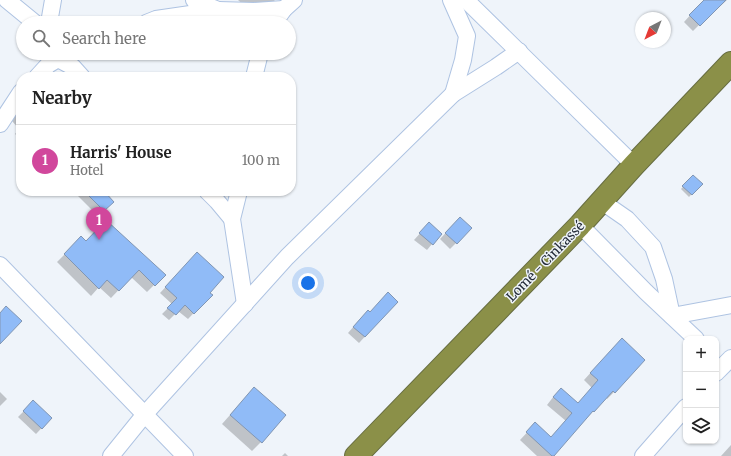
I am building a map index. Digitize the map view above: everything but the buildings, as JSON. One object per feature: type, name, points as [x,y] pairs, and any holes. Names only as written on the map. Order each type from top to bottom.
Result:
[{"type":"highway","name":"Lomé - Cinkassé","points":[[356,456],[580,225],[731,62]]},
{"type":"street","points":[[7,0],[26,16]]},
{"type":"street","points":[[50,16],[53,0]]},
{"type":"street","points":[[194,0],[218,10]]},
{"type":"street","points":[[451,0],[467,36],[464,60],[453,94]]},
{"type":"street","points":[[466,0],[634,165]]},
{"type":"street","points":[[177,16],[218,10],[254,11],[289,4]]},
{"type":"street","points":[[280,16],[289,4]]},
{"type":"street","points":[[110,456],[145,414],[293,252],[453,94],[519,51]]},
{"type":"street","points":[[38,72],[41,60]]},
{"type":"street","points":[[42,72],[48,65],[56,60]]},
{"type":"street","points":[[60,60],[73,67],[78,72]]},
{"type":"street","points":[[255,72],[258,60]]},
{"type":"street","points":[[1,121],[16,99]]},
{"type":"street","points":[[212,196],[232,219]]},
{"type":"street","points":[[238,196],[232,219],[245,304]]},
{"type":"street","points":[[601,201],[627,219],[652,247],[664,279],[672,316]]},
{"type":"street","points":[[580,225],[693,336]]},
{"type":"street","points":[[0,265],[186,456]]},
{"type":"street","points":[[672,316],[731,305]]},
{"type":"street","points":[[643,456],[685,408]]},
{"type":"place","name":"Harris' House","points":[[99,240]]}]
